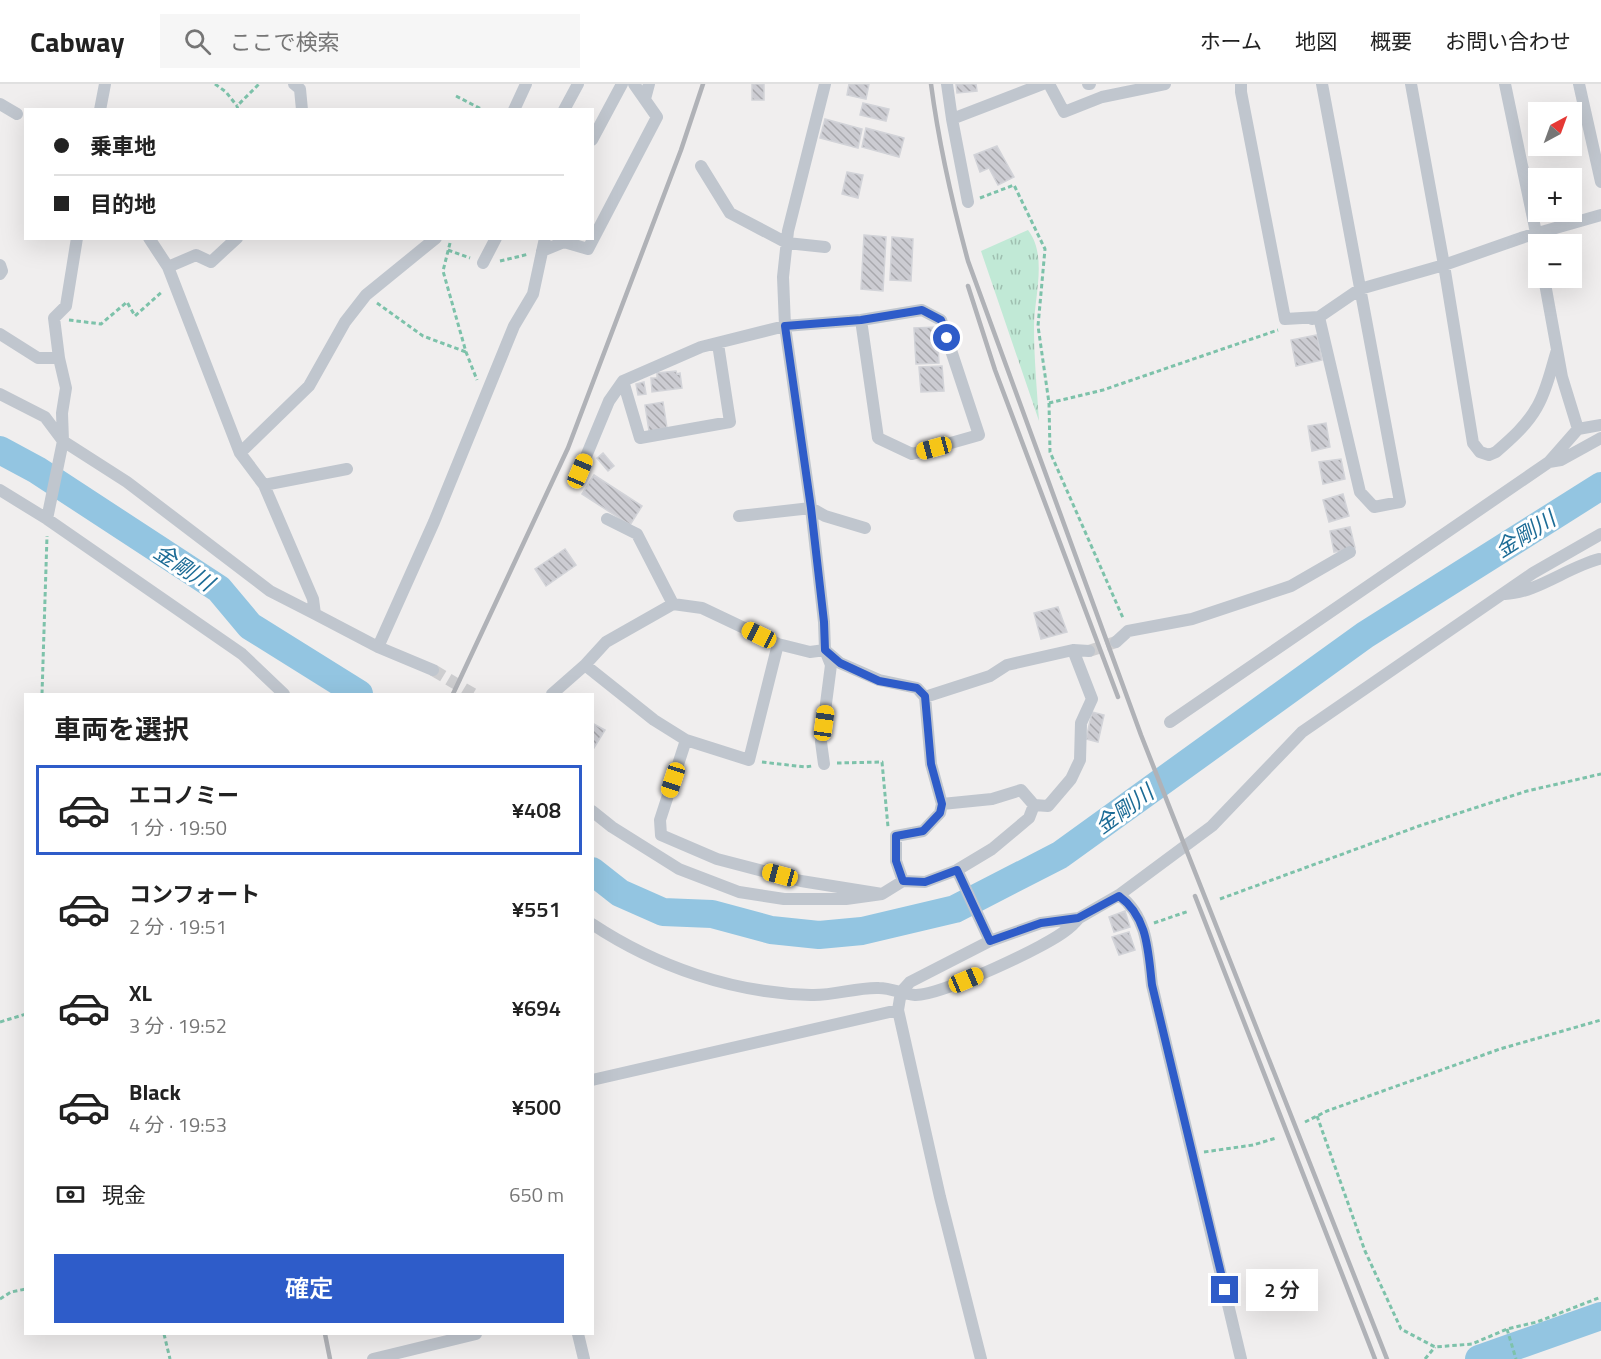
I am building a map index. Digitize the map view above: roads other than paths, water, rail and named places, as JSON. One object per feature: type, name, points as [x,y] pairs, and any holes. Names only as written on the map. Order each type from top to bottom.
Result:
[{"type":"street","points":[[100,108],[105,84]]},
{"type":"street","points":[[294,84],[300,90],[302,108]]},
{"type":"street","points":[[514,108],[526,84]]},
{"type":"street","points":[[565,108],[578,84]]},
{"type":"street","points":[[594,137],[622,84]]},
{"type":"street","points":[[594,238],[657,117],[634,84]]},
{"type":"street","points":[[645,99],[650,84]]},
{"type":"street","points":[[824,764],[821,742],[831,665],[825,650],[811,508],[785,326],[783,277],[788,231],[825,84]]},
{"type":"street","points":[[947,84],[968,202]]},
{"type":"street","points":[[952,119],[1042,84]]},
{"type":"street","points":[[1049,84],[1064,112],[1102,98],[1165,84]]},
{"type":"street","points":[[1241,84],[1285,320],[1319,317]]},
{"type":"street","points":[[1319,317],[1360,492],[1374,507],[1400,502],[1322,84]]},
{"type":"street","points":[[1411,84],[1444,265],[1473,444],[1480,452],[1489,455],[1496,452],[1529,419],[1538,406],[1550,377],[1557,350]]},
{"type":"street","points":[[1505,84],[1537,234],[1601,215]]},
{"type":"street","points":[[1579,84],[1601,182]]},
{"type":"street","points":[[0,104],[16,114]]},
{"type":"street","points":[[701,166],[730,213],[787,243],[825,247]]},
{"type":"street","points":[[1285,328],[1319,317],[1360,289],[1444,265],[1528,237]]},
{"type":"street","points":[[47,519],[63,441],[62,413],[66,388],[59,358],[54,318],[66,306],[77,240]]},
{"type":"street","points":[[150,240],[168,267],[240,453],[264,484],[314,599],[315,614]]},
{"type":"street","points":[[168,267],[196,255],[211,262],[235,240]]},
{"type":"street","points":[[240,453],[309,386],[345,322],[366,295],[434,240]]},
{"type":"street","points":[[483,263],[495,240]]},
{"type":"street","points":[[378,647],[434,522],[514,326],[533,294],[543,245],[564,242],[588,249],[593,240]]},
{"type":"street","points":[[0,265],[2,271],[0,274]]},
{"type":"street","points":[[1546,288],[1562,377],[1578,429]]},
{"type":"street","points":[[580,471],[609,401],[623,381],[701,347],[785,326],[861,320],[922,310],[941,320],[979,435],[912,454],[878,438],[861,320]]},
{"type":"street","points":[[0,334],[39,358],[59,358]]},
{"type":"street","points":[[623,381],[640,438],[730,422],[718,344]]},
{"type":"street","points":[[0,393],[45,417],[63,441],[127,482],[270,591],[378,647],[433,670]]},
{"type":"street","points":[[1170,722],[1548,462],[1578,429],[1601,425]]},
{"type":"street","points":[[1548,462],[1561,460],[1601,438]]},
{"type":"street","points":[[264,484],[347,469]]},
{"type":"street","points":[[0,490],[47,519],[242,654],[283,693]]},
{"type":"street","points":[[739,516],[811,508],[825,516],[865,528]]},
{"type":"street","points":[[607,519],[637,534],[673,604]]},
{"type":"street","points":[[981,1359],[940,1197],[898,1010],[901,992],[910,982],[987,936],[1041,923],[1078,918],[1119,896],[1212,826],[1302,732],[1533,573],[1601,534]]},
{"type":"street","points":[[1116,642],[1128,631],[1192,619],[1291,586],[1350,552]]},
{"type":"street","points":[[1504,594],[1518,593],[1582,563],[1600,561]]},
{"type":"street","points":[[553,693],[585,665],[606,642],[673,604],[702,608],[778,644],[810,652],[825,650],[840,663],[879,681],[917,688],[925,696],[931,764],[942,804],[940,813],[923,831],[896,836],[896,861],[903,881]]},
{"type":"street","points":[[585,665],[654,720],[686,740],[749,760],[778,644]]},
{"type":"street","points":[[925,696],[990,676],[1006,665],[1073,650],[1089,651]]},
{"type":"street","points":[[942,804],[992,799],[1021,790],[1034,805],[1048,806],[1071,779],[1080,760],[1081,723],[1092,699],[1073,650]]},
{"type":"street","points":[[686,740],[660,820],[661,835],[727,861],[801,881],[882,894]]},
{"type":"street","points":[[594,813],[612,827],[679,869],[739,892],[784,899],[846,899],[882,894],[903,881],[925,882],[957,870],[992,849],[1029,818],[1034,805]]},
{"type":"street","points":[[957,870],[987,936]]},
{"type":"street","points":[[1119,896],[1132,905],[1146,935],[1152,985],[1241,1359]]},
{"type":"street","points":[[594,925],[622,943],[684,971],[740,988],[813,995],[880,988],[917,995],[946,989],[1027,954],[1069,929],[1078,918]]},
{"type":"street","points":[[594,1080],[898,1010]]},
{"type":"street","points":[[373,1359],[472,1335]]},
{"type":"street","points":[[578,1335],[584,1359]]},
{"type":"waterway","name":"金剛川","points":[[0,450],[37,470],[219,589],[250,626],[357,693]]},
{"type":"waterway","name":"金剛川","points":[[594,873],[620,893],[663,912],[712,914],[771,930],[819,935],[862,931],[955,909],[1060,855],[1365,635],[1601,486]]},
{"type":"waterway","points":[[1479,1359],[1601,1316]]},
{"type":"tunnel","points":[[1089,651],[1116,642]]},
{"type":"tunnel","points":[[433,670],[471,693]]},
{"type":"railway","points":[[453,693],[568,448],[681,150],[703,84]]},
{"type":"railway","points":[[931,84],[946,173],[968,261],[1141,735],[1387,1359]]},
{"type":"railway","points":[[968,286],[995,370],[1118,697]]},
{"type":"railway","points":[[1195,896],[1375,1359]]},
{"type":"railway","points":[[325,1335],[330,1359]]}]
